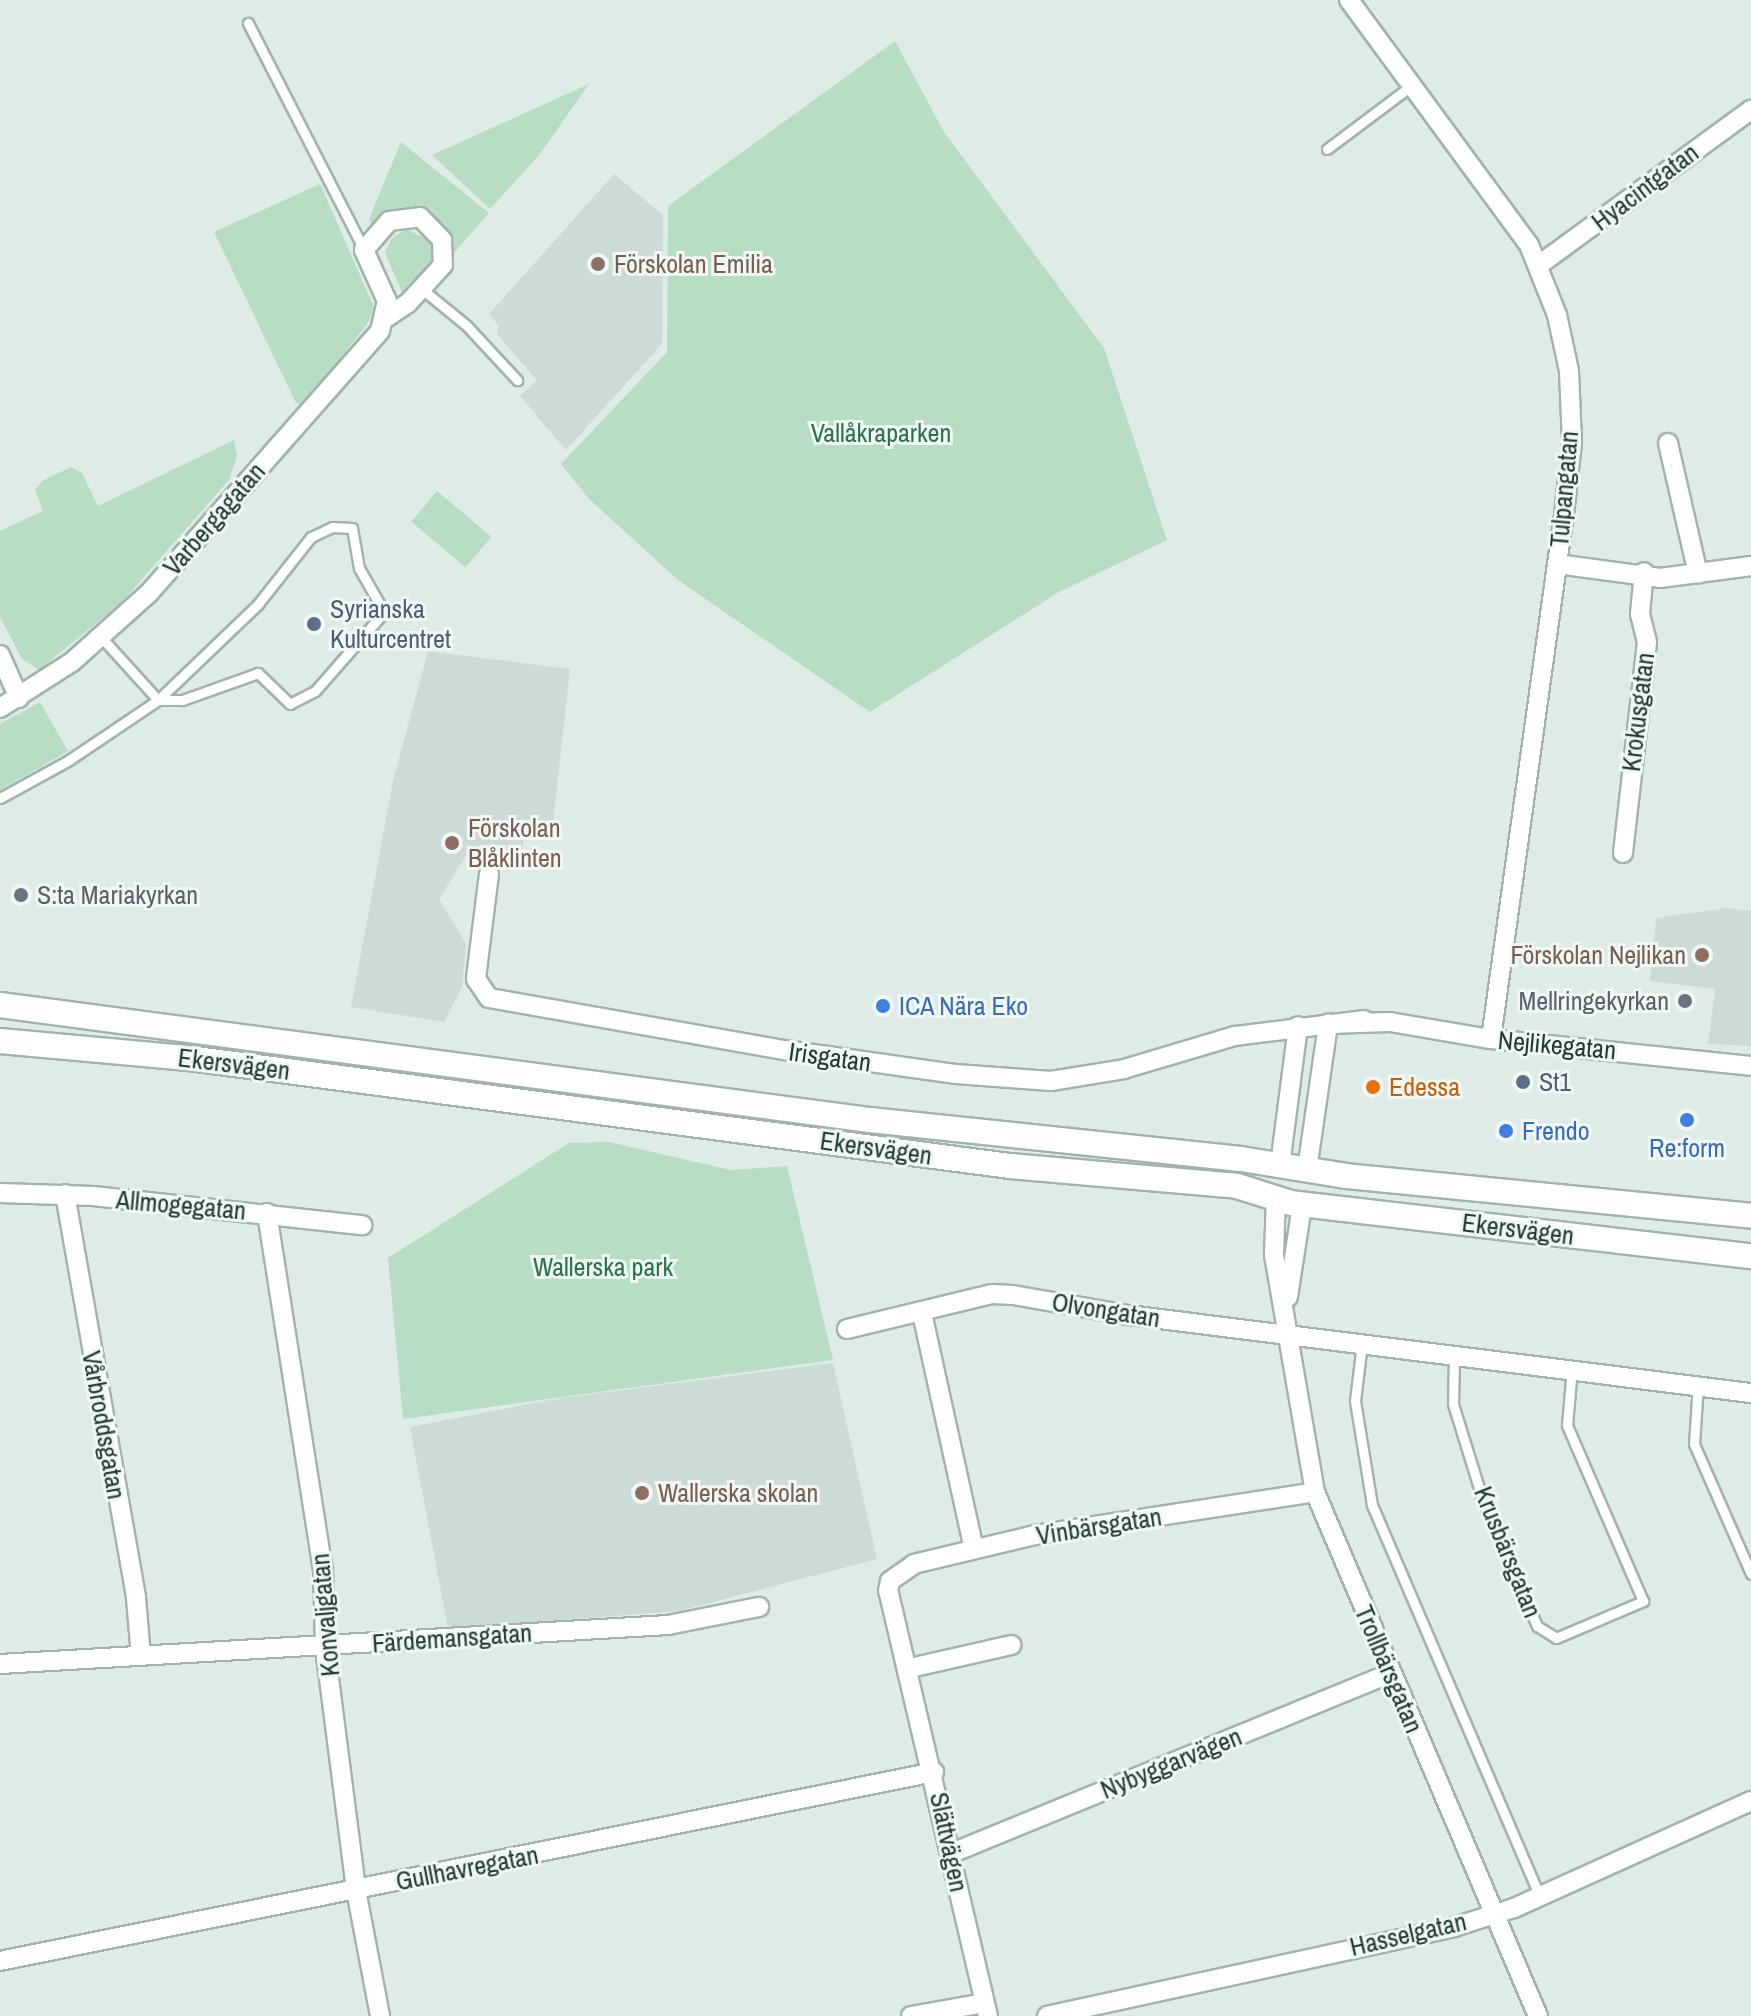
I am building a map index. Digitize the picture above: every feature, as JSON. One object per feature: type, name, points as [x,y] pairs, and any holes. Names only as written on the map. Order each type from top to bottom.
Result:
[{"type":"main road","name":"Ekersvägen","points":[[0,1005],[870,1120],[1751,1216]]},
{"type":"main road","name":"Ekersvägen","points":[[0,1041],[196,1059],[1010,1166],[1237,1186],[1302,1205],[1751,1256]]},
{"type":"main road","points":[[1276,1197],[1280,1165]]},
{"type":"main road","points":[[1302,1205],[1307,1170]]},
{"type":"street","name":"Tulpangatan","points":[[1349,0],[1497,198],[1539,265],[1557,315],[1571,392],[1572,443],[1491,1039]]},
{"type":"street","name":"Hyacintgatan","points":[[1539,265],[1751,111]]},
{"type":"street","name":"Varbergagatan","points":[[0,708],[19,698],[102,638],[149,593],[387,317],[422,289],[446,255],[442,240],[420,217],[389,221],[364,250]]},
{"type":"street","points":[[364,250],[382,288],[387,317]]},
{"type":"street","points":[[1668,443],[1698,574]]},
{"type":"street","points":[[1557,564],[1644,572],[1660,578],[1751,566]]},
{"type":"street","name":"Krokusgatan","points":[[1623,853],[1647,642],[1640,614],[1644,572]]},
{"type":"street","points":[[0,655],[19,698]]},
{"type":"street","name":"Irisgatan","points":[[489,874],[476,979],[482,993],[498,1001],[822,1056],[1023,1082],[1083,1078],[1235,1036],[1312,1025]]},
{"type":"street","name":"Nejlikegatan","points":[[1312,1025],[1364,1020],[1491,1039],[1751,1066]]},
{"type":"street","points":[[1280,1165],[1312,1025]]},
{"type":"street","points":[[1307,1170],[1312,1025]]},
{"type":"street","name":"Allmogegatan","points":[[0,1193],[65,1194],[362,1225]]},
{"type":"street","name":"Vårbroddsgatan","points":[[65,1194],[136,1598],[141,1656]]},
{"type":"street","name":"Trollbärsgatan","points":[[1276,1197],[1274,1255],[1291,1334],[1315,1492],[1490,1912],[1538,2016]]},
{"type":"street","name":"Trollbärsgatan","points":[[1286,1308],[1302,1205]]},
{"type":"street","name":"Konvaljgatan","points":[[267,1213],[323,1569],[325,1647],[356,1890],[380,2016]]},
{"type":"street","name":"Olvongatan","points":[[847,1329],[992,1294],[1291,1334]]},
{"type":"street","points":[[922,1313],[974,1549]]},
{"type":"street","points":[[1291,1334],[1572,1367],[1751,1393]]},
{"type":"street","name":"Vinbärsgatan","points":[[891,1580],[914,1564],[1035,1535],[1315,1492]]},
{"type":"street","name":"Slättvägen","points":[[891,1580],[888,1591],[910,1668],[986,2009]]},
{"type":"street","name":"Färdemansgatan","points":[[0,1664],[668,1625],[759,1607]]},
{"type":"street","points":[[910,1668],[1011,1645]]},
{"type":"street","name":"Nybyggarvägen","points":[[952,1853],[1390,1673]]},
{"type":"street","name":"Gullhavregatan","points":[[0,1961],[934,1772]]},
{"type":"street","name":"Hasselgatan","points":[[1047,2016],[1454,1927],[1540,1897],[1751,1801]]},
{"type":"street","points":[[911,2016],[986,2009]]},
{"type":"lane","points":[[248,23],[364,250]]},
{"type":"lane","points":[[1327,149],[1411,86]]},
{"type":"lane","points":[[422,289],[467,326],[517,380]]},
{"type":"lane","points":[[0,798],[69,760],[158,700],[258,604],[311,537],[332,527],[352,528],[359,568],[384,612],[315,691],[290,704],[258,673],[182,700],[158,700],[102,638]]},
{"type":"lane","name":"Trollbärsgatan","points":[[1362,1343],[1355,1401],[1372,1505],[1540,1897]]},
{"type":"lane","name":"Krusbärsgatan","points":[[1454,1354],[1453,1404],[1484,1504],[1537,1626],[1556,1638],[1643,1601],[1567,1425],[1572,1367]]},
{"type":"lane","points":[[1698,1384],[1694,1444],[1751,1574]]},
{"type":"shaded area","name":"Förskolan Emilia","points":[[614,174],[663,215],[662,344],[566,450],[520,396],[537,380],[497,334],[499,326],[489,314]]},
{"type":"shaded area","name":"Förskolan Blåklinten","points":[[428,651],[570,669],[552,832],[525,829],[521,856],[499,853],[498,861],[466,856],[439,899],[466,944],[462,987],[444,1022],[351,1007],[393,781]]},
{"type":"shaded area","name":"Förskolan Nejlikan","points":[[1727,908],[1751,911],[1751,1046],[1708,1044],[1715,989],[1650,981],[1656,918]]},
{"type":"shaded area","name":"Wallerska skolan","points":[[833,1363],[877,1559],[679,1611],[448,1629],[410,1427],[560,1398]]},
{"type":"green space","name":"Vallåkraparken","points":[[895,41],[944,132],[1104,348],[1167,540],[1059,592],[870,712],[678,580],[589,499],[561,464],[667,352],[668,206]]},
{"type":"green space","points":[[589,84],[540,154],[490,209],[432,155]]},
{"type":"green space","points":[[401,142],[489,213],[452,255],[452,237],[432,216],[375,234],[369,219]]},
{"type":"green space","points":[[320,184],[374,307],[368,323],[303,405],[296,403],[214,232]]},
{"type":"green space","points":[[406,229],[431,241],[437,263],[405,299],[385,253],[391,239]]},
{"type":"green space","points":[[234,440],[237,455],[229,480],[122,602],[39,670],[22,659],[0,617],[0,531],[43,511],[35,490],[42,481],[71,467],[82,473],[98,506]]},
{"type":"green space","points":[[437,491],[491,537],[466,567],[411,522]]},
{"type":"green space","points":[[40,702],[68,751],[0,790],[0,724]]},
{"type":"green space","name":"Wallerska park","points":[[609,1142],[731,1170],[787,1166],[833,1360],[403,1419],[388,1258],[569,1143]]},
{"type":"place","name":"Förskolan Emilia","points":[[598,264]]},
{"type":"place","name":"Syrianska Kulturcentret","points":[[314,624]]},
{"type":"place","name":"Förskolan Blåklinten","points":[[452,843]]},
{"type":"place","name":"S:ta Mariakyrkan","points":[[21,895]]},
{"type":"place","name":"Förskolan Nejlikan","points":[[1702,955]]},
{"type":"place","name":"Mellringekyrkan","points":[[1685,1001]]},
{"type":"place","name":"ICA Nära Eko","points":[[883,1006]]},
{"type":"place","name":"St1","points":[[1523,1082]]},
{"type":"place","name":"Edessa","points":[[1373,1087]]},
{"type":"place","name":"Re:form","points":[[1687,1120]]},
{"type":"place","name":"Frendo","points":[[1506,1131]]},
{"type":"place","name":"Wallerska skolan","points":[[642,1493]]}]
